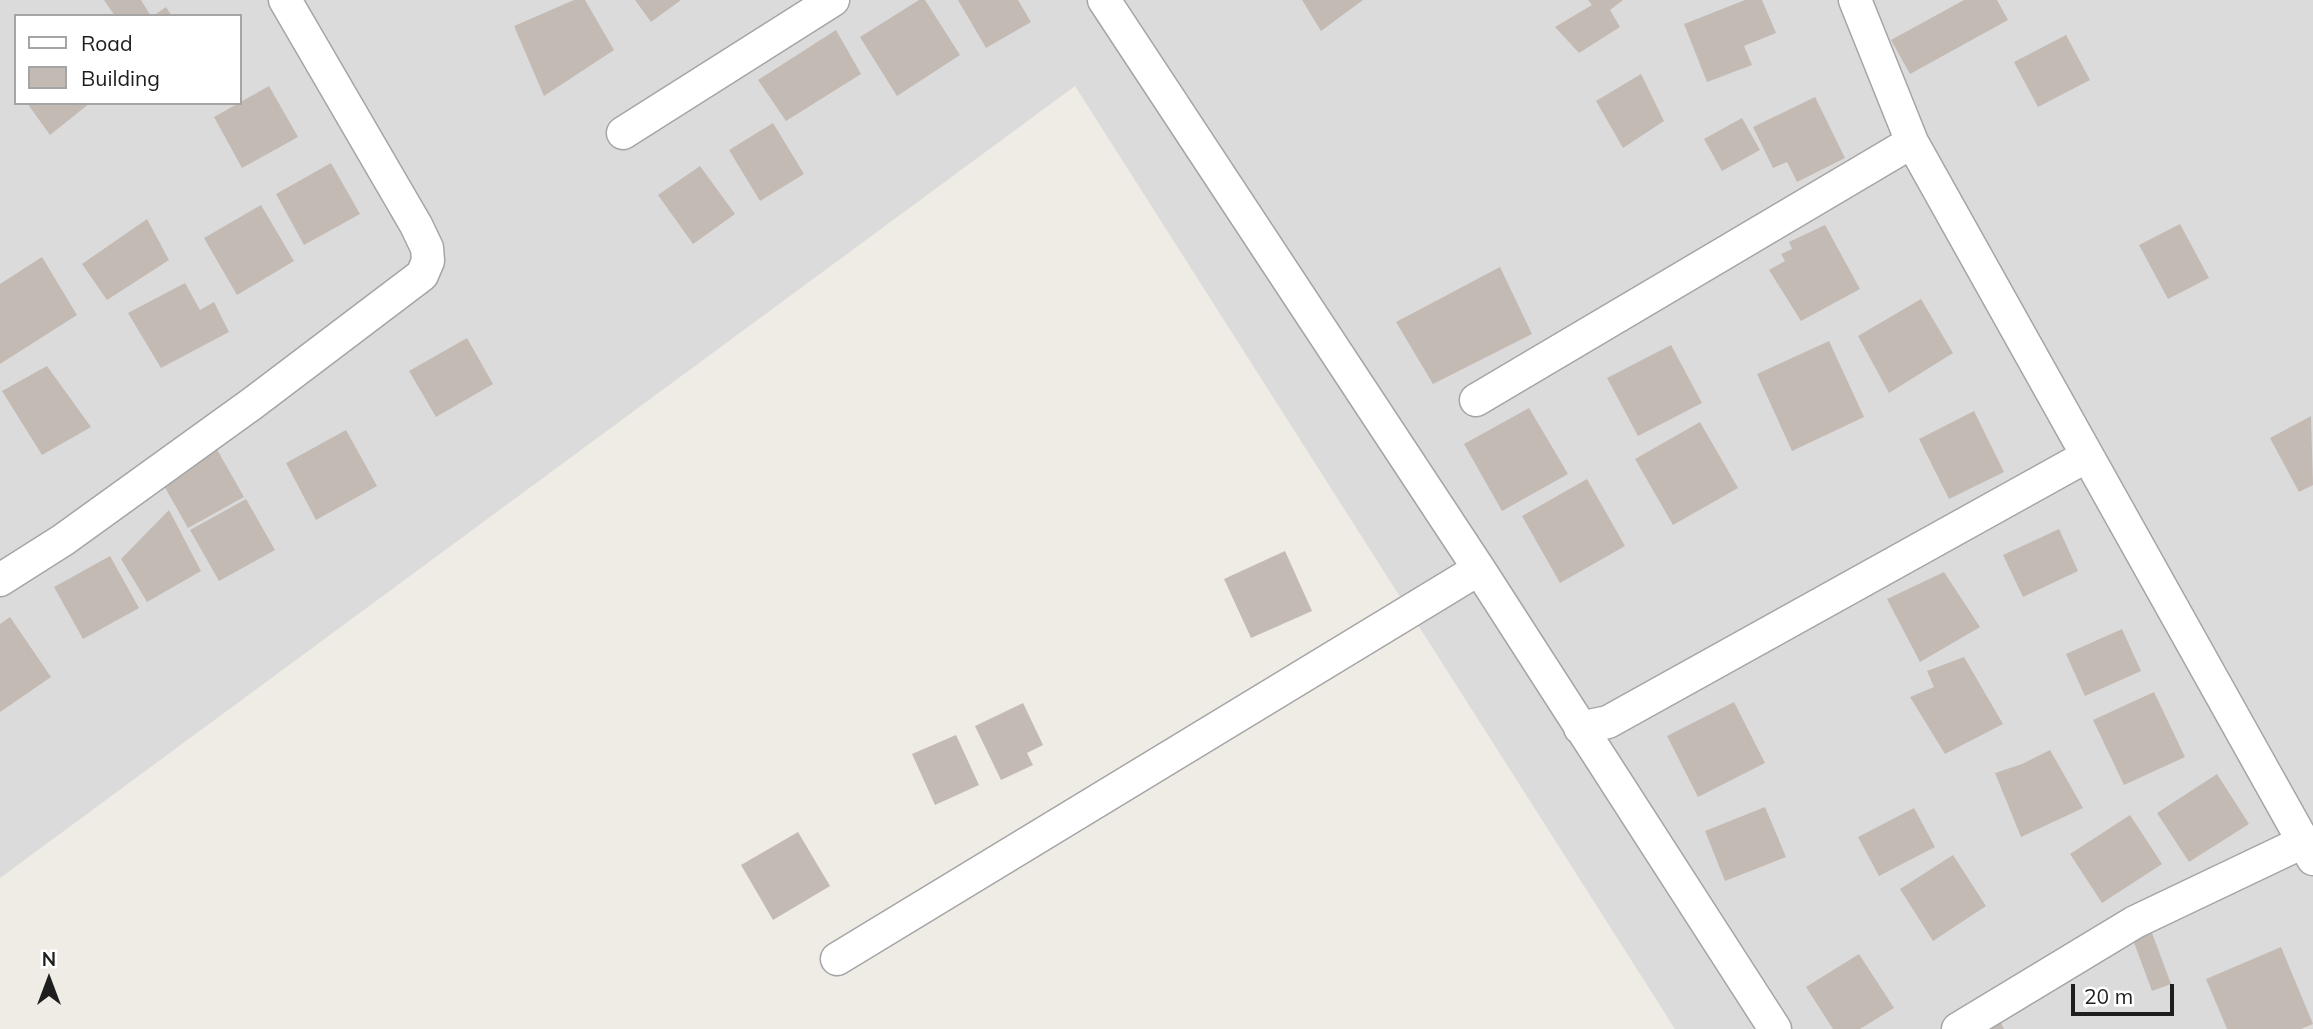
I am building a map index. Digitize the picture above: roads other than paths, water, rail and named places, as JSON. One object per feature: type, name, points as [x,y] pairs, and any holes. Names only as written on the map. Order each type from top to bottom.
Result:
[{"type":"street","points":[[0,580],[97,516],[422,275],[428,261],[427,248],[416,225],[285,0]]},
{"type":"street","points":[[623,133],[833,0]]},
{"type":"street","points":[[1104,0],[1479,569],[1775,1029]]},
{"type":"street","points":[[1855,0],[1912,142],[2308,851],[2136,922],[1958,1029]]},
{"type":"street","points":[[1476,400],[1912,142]]},
{"type":"street","points":[[1580,728],[1608,722],[2087,456]]},
{"type":"street","points":[[837,958],[1479,569]]}]
